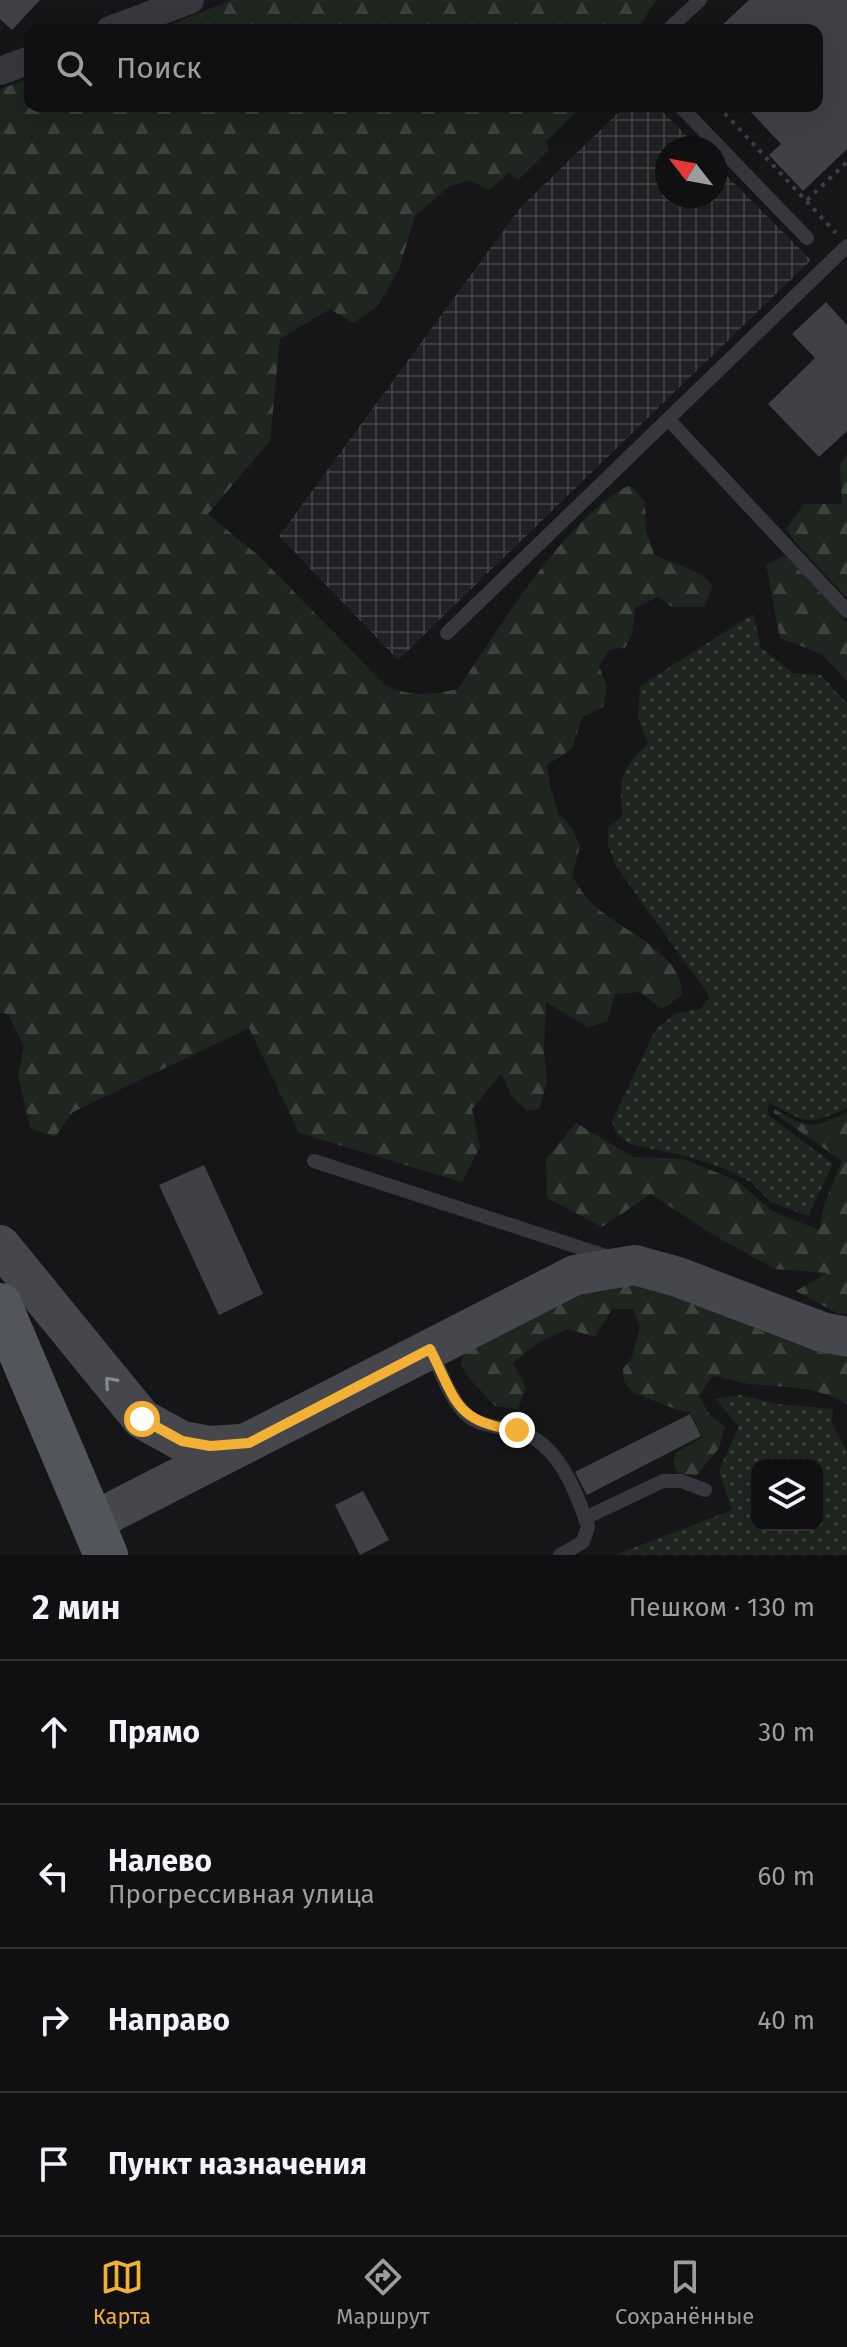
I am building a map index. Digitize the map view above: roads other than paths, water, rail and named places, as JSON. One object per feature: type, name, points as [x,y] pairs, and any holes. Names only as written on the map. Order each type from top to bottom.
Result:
[{"type":"main road","points":[[0,1305],[99,1538]]},
{"type":"street","points":[[126,24],[186,1]]},
{"type":"street","points":[[0,71],[24,62]]},
{"type":"street","points":[[0,1245],[142,1419],[182,1441],[210,1446],[249,1443]]},
{"type":"street","points":[[99,1538],[249,1443],[575,1275],[635,1265],[678,1277],[822,1332],[847,1337]]},
{"type":"lane","points":[[674,24],[700,0]]},
{"type":"lane","points":[[686,112],[807,238]]},
{"type":"lane","points":[[447,633],[847,246]]},
{"type":"lane","points":[[668,419],[847,611]]},
{"type":"lane","points":[[314,1161],[635,1265]]},
{"type":"lane","points":[[430,1349],[461,1409],[477,1422],[517,1430],[540,1441],[559,1460],[588,1527],[583,1542],[560,1555]]},
{"type":"lane","points":[[585,1518],[663,1481],[681,1481],[705,1490]]}]
